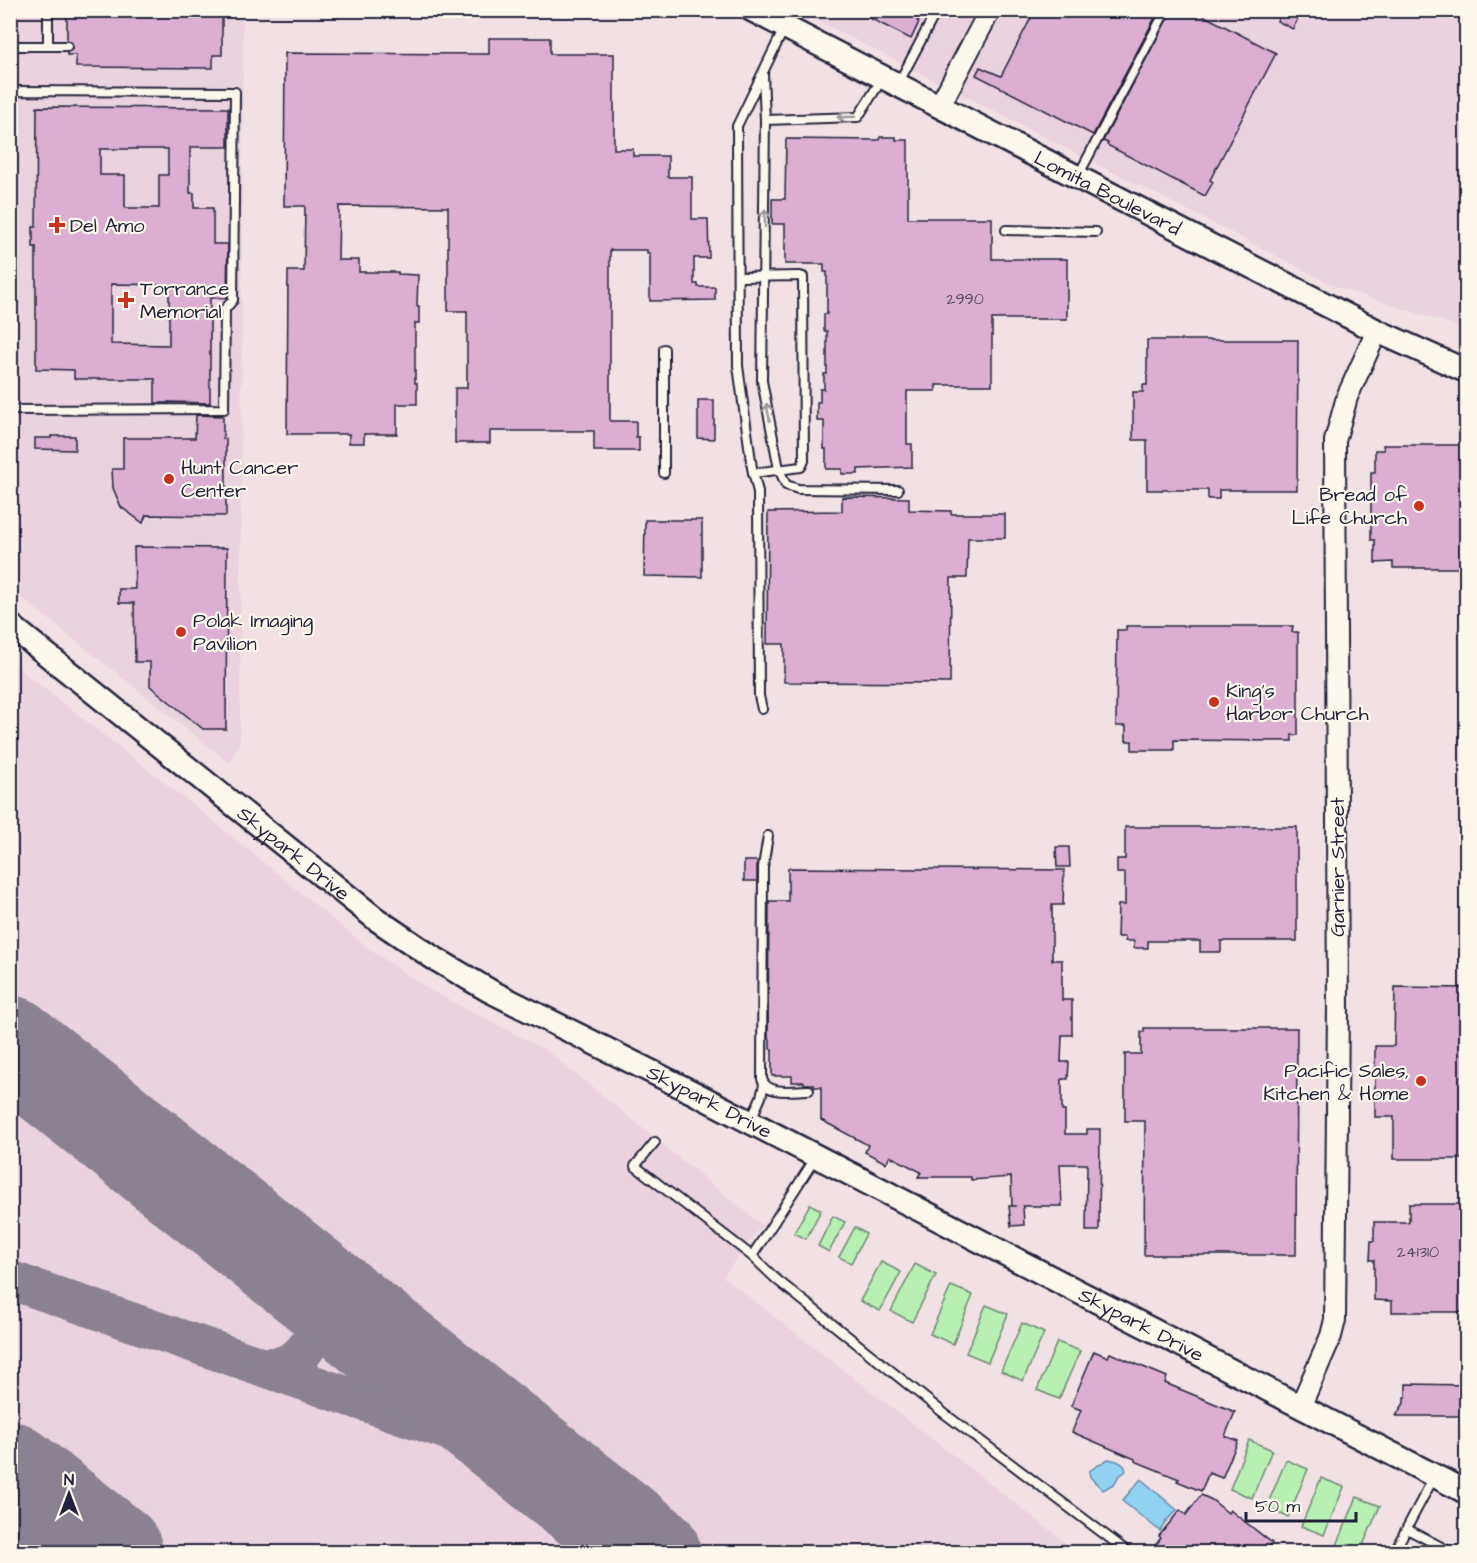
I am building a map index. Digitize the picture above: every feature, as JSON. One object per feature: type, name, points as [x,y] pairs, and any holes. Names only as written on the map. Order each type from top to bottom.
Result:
[{"type":"main road","name":"Lomita Boulevard","points":[[752,10],[789,19],[890,81],[939,107],[1377,331],[1467,371]]},
{"type":"main road","name":"Skypark Drive","points":[[10,625],[376,919],[432,957],[490,991],[750,1121],[1467,1492]]},
{"type":"street","points":[[939,107],[990,10]]},
{"type":"street","name":"Garnier Street","points":[[1301,1405],[1331,1336],[1335,1320],[1338,987],[1335,441],[1347,398],[1377,331]]},
{"type":"lane","points":[[48,10],[48,46]]},
{"type":"lane","points":[[765,120],[858,117],[890,81],[937,10]]},
{"type":"lane","points":[[1077,177],[1166,10]]},
{"type":"lane","points":[[762,709],[759,696],[758,492],[753,473],[738,366],[737,126],[789,19]]},
{"type":"lane","points":[[10,46],[67,46]]},
{"type":"lane","points":[[763,73],[765,120],[762,381],[779,470],[786,485],[798,489],[898,490]]},
{"type":"lane","points":[[10,206],[12,91],[235,92],[233,300],[225,309],[224,409],[10,410]]},
{"type":"lane","points":[[1006,230],[1096,232]]},
{"type":"lane","points":[[738,277],[803,277],[804,461],[801,466],[753,473]]},
{"type":"lane","points":[[664,349],[664,473]]},
{"type":"lane","points":[[768,836],[763,867],[762,1079],[764,1085],[770,1090],[809,1090]]},
{"type":"lane","points":[[750,1121],[764,1085]]},
{"type":"lane","points":[[655,1142],[635,1166],[752,1256],[776,1279],[945,1414],[1128,1552]]},
{"type":"lane","points":[[752,1256],[817,1156]]},
{"type":"lane","points":[[1394,1552],[1435,1475]]},
{"type":"lane","points":[[1407,1529],[1451,1552]]},
{"type":"shaded area","name":"Torrance Memorial","points":[[10,11],[243,11],[240,742],[229,763],[11,589]]},
{"type":"shaded area","points":[[799,11],[1466,11],[1466,329],[1339,288]]},
{"type":"shaded area","points":[[10,662],[198,809],[373,952],[433,992],[546,1050],[762,1225],[723,1277],[1078,1552],[11,1552]]},
{"type":"green space","points":[[810,1204],[821,1210],[806,1239],[794,1233]]},
{"type":"green space","points":[[833,1216],[845,1222],[829,1252],[818,1246]]},
{"type":"green space","points":[[855,1227],[866,1234],[851,1263],[839,1257]]},
{"type":"green space","points":[[881,1262],[901,1272],[880,1311],[860,1301]]},
{"type":"green space","points":[[915,1264],[936,1275],[912,1322],[891,1311]]},
{"type":"green space","points":[[951,1286],[973,1295],[953,1344],[930,1334]]},
{"type":"green space","points":[[986,1305],[1008,1314],[988,1362],[966,1353]]},
{"type":"green space","points":[[1022,1323],[1044,1333],[1023,1381],[1001,1371]]},
{"type":"green space","points":[[1057,1342],[1080,1351],[1059,1399],[1037,1390]]},
{"type":"green space","points":[[1249,1440],[1272,1450],[1252,1498],[1230,1489]]},
{"type":"green space","points":[[1286,1460],[1308,1469],[1288,1517],[1266,1508]]},
{"type":"green space","points":[[1321,1478],[1344,1487],[1324,1535],[1301,1526]]},
{"type":"green space","points":[[1357,1497],[1380,1506],[1360,1552],[1337,1545]]},
{"type":"water","points":[[1108,1459],[1122,1464],[1126,1471],[1118,1477],[1115,1483],[1103,1490],[1090,1477],[1089,1471]]},
{"type":"water","points":[[1141,1479],[1177,1510],[1160,1531],[1122,1501]]},
{"type":"building","points":[[67,10],[222,10],[222,55],[213,55],[213,68],[76,67],[76,55],[67,55],[73,47],[72,43],[67,40]]},
{"type":"building","points":[[854,10],[923,10],[911,39]]},
{"type":"building","points":[[1035,10],[1159,10],[1093,135],[976,75],[980,67],[1001,76]]},
{"type":"building","points":[[1172,10],[1193,10],[1276,53],[1210,180],[1213,182],[1205,196],[1103,141]]},
{"type":"building","points":[[1283,10],[1302,10],[1293,29],[1277,21]]},
{"type":"building","points":[[489,38],[550,38],[550,54],[614,54],[614,149],[633,149],[633,156],[668,156],[668,177],[692,177],[692,219],[708,219],[709,258],[694,258],[694,284],[698,284],[698,287],[715,287],[715,300],[650,301],[650,253],[647,253],[647,250],[610,250],[610,421],[636,421],[639,451],[594,451],[594,431],[490,431],[490,443],[455,443],[455,388],[467,388],[467,311],[448,311],[448,207],[339,206],[338,260],[359,260],[359,272],[398,272],[398,274],[418,275],[419,323],[415,323],[417,404],[397,404],[397,434],[364,434],[364,443],[349,443],[349,434],[287,434],[288,271],[304,271],[305,206],[284,206],[285,53],[489,54]]},
{"type":"building","points":[[37,107],[228,108],[228,147],[190,147],[190,193],[194,193],[194,208],[213,208],[213,244],[228,244],[227,298],[210,298],[210,403],[155,403],[155,379],[74,379],[74,370],[36,369],[36,247],[33,247],[33,227],[36,227]],"holes":[[[100,149],[168,149],[168,175],[159,175],[159,208],[126,208],[125,175],[100,175]],[[111,284],[169,285],[169,345],[111,344]]]},
{"type":"building","points":[[880,137],[908,140],[908,218],[992,218],[992,259],[1067,259],[1067,319],[992,319],[992,385],[936,385],[936,391],[907,391],[907,444],[912,444],[912,467],[858,469],[858,474],[842,474],[842,469],[826,469],[824,421],[817,421],[817,402],[820,402],[820,389],[824,389],[824,374],[827,374],[827,331],[824,331],[824,314],[827,314],[827,272],[824,272],[824,264],[785,264],[785,224],[772,224],[772,199],[785,199],[786,139],[879,140]]},
{"type":"building","points":[[1147,340],[1298,340],[1297,490],[1219,490],[1219,499],[1208,499],[1208,490],[1147,490],[1147,440],[1133,440],[1133,392],[1143,392],[1143,385],[1147,385]]},
{"type":"building","points":[[698,400],[714,400],[714,439],[698,438]]},
{"type":"building","name":"Hunt Cancer Center","points":[[196,415],[223,416],[223,439],[226,439],[226,516],[146,515],[143,523],[121,507],[113,488],[112,469],[123,469],[123,438],[195,438]]},
{"type":"building","points":[[51,436],[75,436],[75,450],[35,449],[35,438],[51,438]]},
{"type":"building","name":"Bread of Life Church","points":[[1383,445],[1467,445],[1467,568],[1393,568],[1393,562],[1375,563],[1375,540],[1371,540],[1371,472],[1375,472],[1375,450],[1384,450]]},
{"type":"building","points":[[842,497],[909,498],[909,510],[951,511],[951,514],[1005,514],[1005,538],[968,538],[967,578],[951,578],[950,683],[784,682],[784,644],[767,644],[768,512],[842,511]]},
{"type":"building","points":[[645,520],[702,520],[702,577],[644,576]]},
{"type":"building","name":"Polak Imaging Pavilion","points":[[134,547],[227,548],[226,729],[203,729],[150,686],[150,662],[135,662],[134,603],[119,603],[119,589],[135,589]]},
{"type":"building","points":[[1126,626],[1293,626],[1292,632],[1298,632],[1298,735],[1292,735],[1292,741],[1174,740],[1174,750],[1132,750],[1132,741],[1126,741],[1126,726],[1116,726],[1117,630],[1126,630]]},
{"type":"building","points":[[1125,827],[1297,827],[1297,941],[1221,941],[1221,952],[1200,952],[1200,941],[1148,941],[1148,948],[1134,948],[1134,941],[1125,941],[1125,937],[1117,937],[1118,905],[1125,905],[1125,873],[1117,873],[1117,859],[1125,859]]},
{"type":"building","points":[[1056,847],[1069,847],[1070,867],[1057,867]]},
{"type":"building","points":[[744,861],[757,861],[757,881],[744,881]]},
{"type":"building","points":[[788,868],[1064,870],[1063,905],[1052,905],[1052,960],[1062,960],[1062,1000],[1072,1000],[1072,1035],[1062,1035],[1061,1062],[1069,1062],[1068,1079],[1062,1079],[1062,1111],[1065,1111],[1065,1134],[1087,1134],[1087,1129],[1100,1129],[1099,1231],[1086,1231],[1087,1164],[1060,1164],[1062,1206],[1023,1206],[1024,1225],[1011,1226],[1009,1206],[1012,1206],[1011,1177],[971,1180],[971,1177],[918,1177],[921,1172],[890,1156],[886,1163],[865,1152],[868,1145],[821,1120],[821,1087],[814,1087],[814,1084],[804,1084],[804,1082],[792,1082],[792,1076],[772,1076],[772,1049],[770,1049],[770,1039],[768,1039],[769,901],[788,901]]},
{"type":"building","name":"Pacific Sales, Kitchen & Home","points":[[1395,987],[1467,988],[1467,1159],[1394,1159],[1394,1117],[1375,1117],[1375,1046],[1394,1046]]},
{"type":"building","points":[[1144,1028],[1297,1028],[1296,1255],[1144,1255],[1145,1121],[1125,1121],[1125,1054],[1141,1054],[1141,1032],[1144,1032]]},
{"type":"building","points":[[1409,1204],[1467,1204],[1467,1312],[1392,1312],[1392,1301],[1374,1300],[1374,1260],[1370,1260],[1371,1241],[1374,1241],[1374,1222],[1409,1222]]},
{"type":"building","points":[[1094,1351],[1108,1357],[1110,1353],[1167,1377],[1165,1383],[1235,1412],[1225,1436],[1238,1441],[1222,1478],[1209,1473],[1201,1491],[1072,1432],[1081,1410],[1071,1406]]},
{"type":"building","points":[[1406,1384],[1467,1385],[1467,1416],[1396,1416],[1406,1397]]},
{"type":"building","points":[[1201,1495],[1212,1500],[1228,1513],[1230,1510],[1272,1543],[1265,1552],[1150,1552],[1161,1538],[1159,1536],[1180,1510],[1186,1515]]},
{"type":"taxiway","points":[[10,1280],[536,1461]]},
{"type":"taxiway","points":[[264,1367],[281,1366],[298,1357],[308,1345],[316,1322],[316,1309],[308,1280]]},
{"type":"runway","points":[[10,1045],[651,1552]]},
{"type":"runway","points":[[10,1471],[113,1552]]},
{"type":"place","name":"Del Amo","points":[[57,225]]},
{"type":"place","name":"Torrance Memorial","points":[[126,300]]},
{"type":"place","name":"Hunt Cancer Center","points":[[169,479]]},
{"type":"place","name":"Bread of Life Church","points":[[1419,506]]},
{"type":"place","name":"Polak Imaging Pavilion","points":[[181,632]]},
{"type":"place","name":"King's Harbor Church","points":[[1214,702]]},
{"type":"place","name":"Pacific Sales, Kitchen & Home","points":[[1421,1081]]}]
